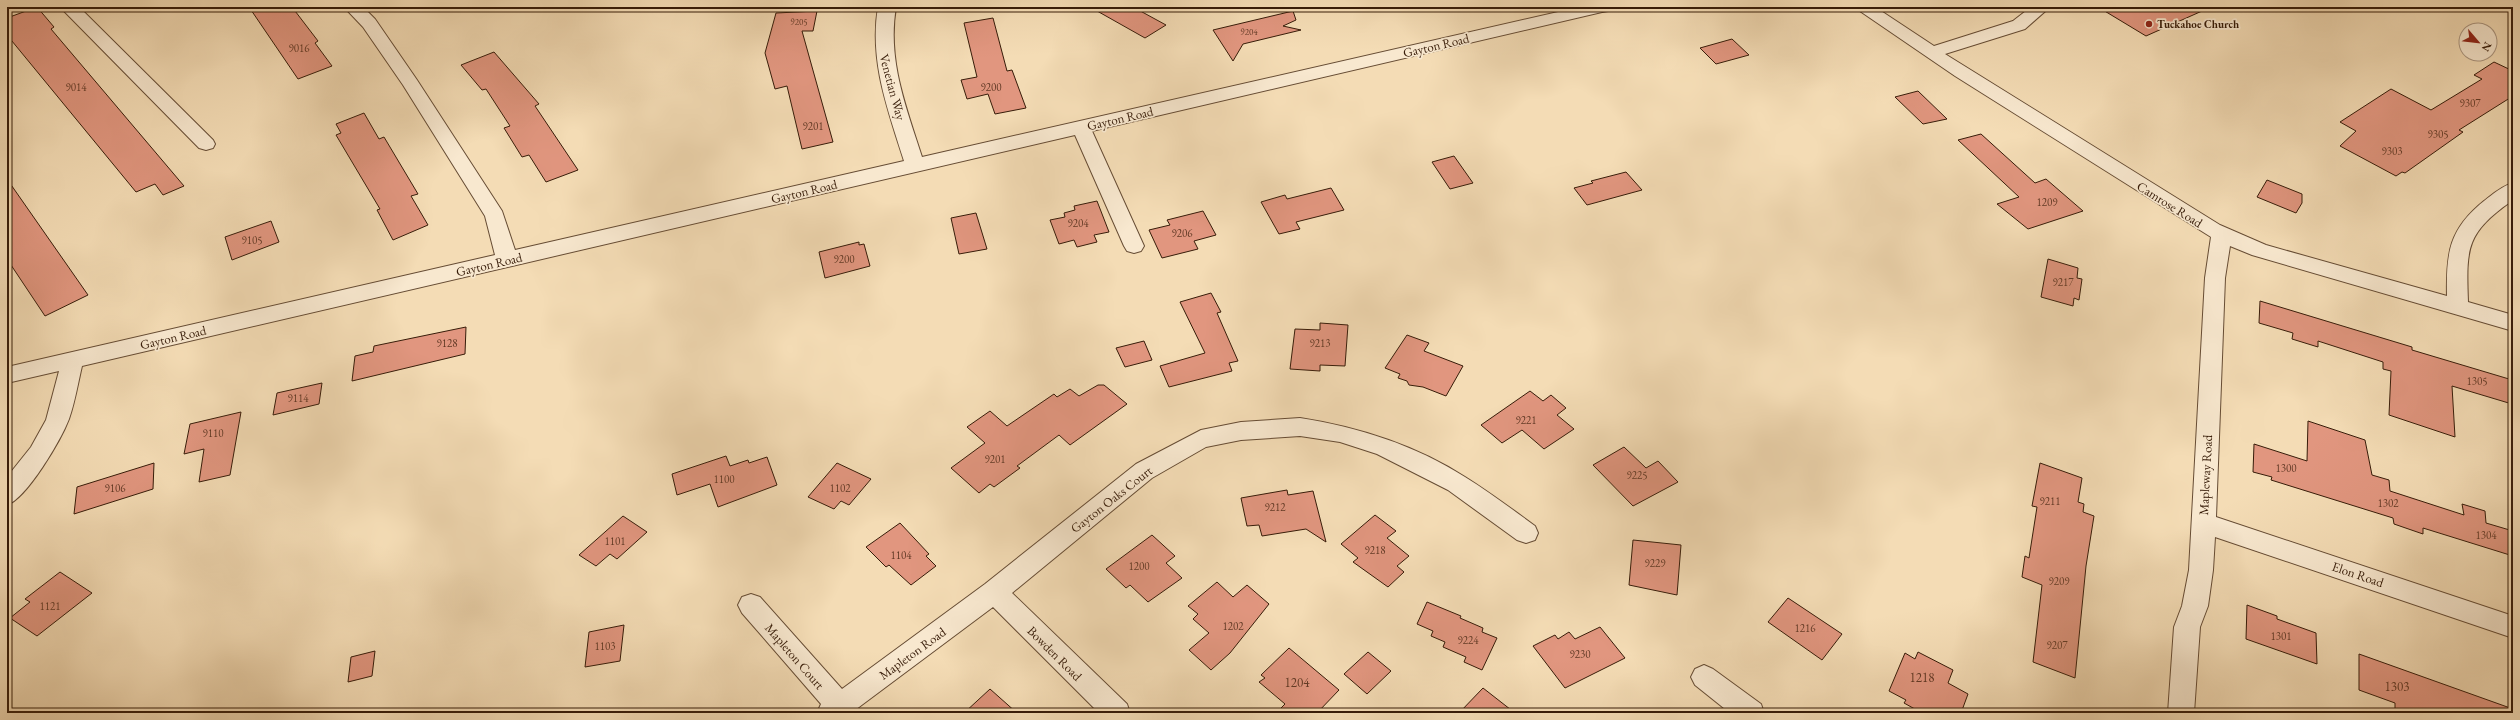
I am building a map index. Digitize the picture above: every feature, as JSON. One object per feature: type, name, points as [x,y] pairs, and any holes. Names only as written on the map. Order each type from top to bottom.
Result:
[{"type":"street","points":[[69,7],[206,144]]},
{"type":"street","points":[[354,7],[369,23],[411,84],[495,216],[507,260]]},
{"type":"street","name":"Venetian Way","points":[[887,7],[882,42],[885,61],[915,166]]},
{"type":"street","name":"Gayton Road","points":[[7,375],[1602,7]]},
{"type":"street","name":"Camrose Road","points":[[1864,7],[2109,166],[2222,234],[2259,250],[2513,323]]},
{"type":"street","points":[[1932,52],[2019,25],[2041,7]]},
{"type":"street","points":[[1081,127],[1134,246]]},
{"type":"street","points":[[2458,306],[2456,260],[2460,240],[2472,221],[2513,190]]},
{"type":"street","name":"Mapleway Road","points":[[2181,713],[2187,627],[2195,606],[2201,570],[2215,278],[2222,234]]},
{"type":"street","points":[[7,495],[38,454],[57,420],[73,360]]},
{"type":"street","name":"Gayton Oaks Court","points":[[994,592],[1144,471],[1201,439],[1241,431],[1300,427],[1340,433],[1386,448],[1456,483],[1526,533]]},
{"type":"street","name":"Elon Road","points":[[2203,523],[2513,627]]},
{"type":"street","name":"Mapleton Road","points":[[835,710],[994,592]]},
{"type":"street","name":"Bowden Road","points":[[994,592],[1116,713]]},
{"type":"street","name":"Mapleton Court","points":[[751,605],[835,710]]},
{"type":"street","points":[[1704,677],[1751,713]]},
{"type":"building","points":[[37,7],[54,27],[51,29],[184,186],[163,195],[155,184],[136,192],[7,35],[7,18]]},
{"type":"building","points":[[249,7],[292,7],[318,41],[315,43],[332,66],[298,79]]},
{"type":"building","points":[[1090,7],[1133,7],[1166,25],[1145,38]]},
{"type":"building","name":"Tuckahoe Church","points":[[2098,7],[2211,7],[2146,36]]},
{"type":"building","points":[[817,11],[813,31],[802,31],[833,142],[802,149],[787,86],[775,89],[765,53],[776,13]]},
{"type":"building","points":[[1293,11],[1296,20],[1283,26],[1301,30],[1243,44],[1233,61],[1213,30]]},
{"type":"building","points":[[993,18],[1007,71],[1012,70],[1026,108],[995,114],[988,94],[967,99],[961,80],[977,77],[964,23]]},
{"type":"building","points":[[1732,39],[1749,55],[1716,64],[1700,48]]},
{"type":"building","points":[[494,52],[539,104],[535,106],[578,170],[546,182],[529,155],[522,157],[504,128],[510,126],[486,89],[482,90],[461,65]]},
{"type":"building","points":[[2494,62],[2513,71],[2513,96],[2459,130],[2463,132],[2405,173],[2402,172],[2396,176],[2340,146],[2356,131],[2340,122],[2391,89],[2431,110],[2482,79],[2474,75]]},
{"type":"building","points":[[1918,91],[1947,119],[1923,124],[1895,97]]},
{"type":"building","points":[[364,113],[379,139],[384,137],[418,194],[411,196],[428,225],[393,240],[377,210],[380,209],[336,135],[341,133],[336,124]]},
{"type":"building","points":[[1981,134],[2035,183],[2046,179],[2083,211],[2028,229],[1997,204],[2019,197],[1958,140]]},
{"type":"building","points":[[1454,156],[1473,183],[1450,189],[1432,162]]},
{"type":"building","points":[[1626,172],[1642,190],[1587,205],[1574,188],[1593,183],[1591,181]]},
{"type":"building","points":[[7,179],[88,295],[45,316],[7,259]]},
{"type":"building","points":[[2267,180],[2302,194],[2302,203],[2296,213],[2257,197]]},
{"type":"building","points":[[1331,188],[1344,210],[1296,222],[1300,229],[1279,234],[1261,202],[1285,195],[1287,199]]},
{"type":"building","points":[[1097,201],[1109,232],[1094,235],[1097,242],[1077,247],[1074,240],[1059,244],[1050,220],[1065,217],[1064,213],[1075,210],[1074,206]]},
{"type":"building","points":[[1203,211],[1216,235],[1194,241],[1198,249],[1162,258],[1149,230],[1170,225],[1167,220]]},
{"type":"building","points":[[976,213],[987,249],[959,254],[951,218]]},
{"type":"building","points":[[271,221],[279,242],[232,260],[225,237]]},
{"type":"building","points":[[859,242],[859,245],[864,244],[870,266],[825,278],[819,252]]},
{"type":"building","points":[[2048,259],[2078,268],[2077,278],[2082,279],[2079,300],[2074,298],[2073,306],[2041,297]]},
{"type":"building","points":[[1211,293],[1221,312],[1217,313],[1238,361],[1229,363],[1232,371],[1169,387],[1160,366],[1205,353],[1180,302]]},
{"type":"building","points":[[2260,301],[2412,347],[2412,350],[2509,379],[2512,404],[2452,386],[2455,437],[2389,415],[2391,371],[2383,369],[2383,362],[2318,341],[2318,347],[2292,339],[2293,333],[2259,323]]},
{"type":"building","points":[[1320,323],[1348,325],[1345,366],[1320,365],[1320,371],[1290,369],[1295,329],[1320,330]]},
{"type":"building","points":[[466,327],[465,354],[352,381],[355,356],[373,352],[374,346]]},
{"type":"building","points":[[1407,335],[1429,343],[1424,351],[1463,366],[1446,396],[1423,387],[1409,385],[1407,381],[1398,378],[1400,374],[1385,368]]},
{"type":"building","points":[[1144,341],[1152,360],[1125,367],[1116,348]]},
{"type":"building","points":[[322,383],[319,404],[273,415],[277,393]]},
{"type":"building","points":[[1098,385],[1104,385],[1127,404],[1070,445],[1059,435],[1017,466],[1020,468],[994,487],[990,484],[979,493],[951,468],[985,443],[967,427],[990,411],[1007,426],[1054,394],[1057,397],[1070,389],[1079,396]]},
{"type":"building","points":[[1530,391],[1543,401],[1551,395],[1566,408],[1557,415],[1574,429],[1544,449],[1522,430],[1502,443],[1481,425]]},
{"type":"building","points":[[241,412],[230,475],[199,482],[204,449],[184,454],[190,424]]},
{"type":"building","points":[[2308,421],[2365,440],[2372,475],[2389,480],[2390,491],[2464,515],[2462,504],[2485,511],[2486,523],[2513,531],[2513,556],[2423,528],[2423,534],[2394,524],[2393,518],[2271,480],[2272,477],[2253,472],[2254,444],[2307,461]]},
{"type":"building","points":[[1624,447],[1646,468],[1658,461],[1678,482],[1633,506],[1593,465]]},
{"type":"building","points":[[726,456],[730,466],[748,460],[749,463],[767,457],[777,485],[718,507],[710,484],[677,495],[672,474]]},
{"type":"building","points":[[154,463],[153,489],[74,514],[77,487]]},
{"type":"building","points":[[837,463],[871,479],[849,505],[841,501],[834,509],[808,497]]},
{"type":"building","points":[[2040,463],[2082,478],[2078,502],[2084,504],[2083,512],[2094,516],[2086,566],[2075,678],[2033,662],[2042,585],[2022,577],[2025,556],[2029,558],[2037,507],[2032,506]]},
{"type":"building","points":[[1287,490],[1288,495],[1313,491],[1326,542],[1306,529],[1262,536],[1259,525],[1247,526],[1241,498]]},
{"type":"building","points":[[1375,515],[1396,531],[1387,538],[1409,556],[1397,566],[1404,572],[1388,587],[1353,562],[1358,558],[1341,544]]},
{"type":"building","points":[[623,516],[647,532],[617,559],[610,554],[596,566],[579,555]]},
{"type":"building","points":[[900,523],[929,554],[926,556],[936,566],[911,585],[889,565],[886,567],[866,547]]},
{"type":"building","points":[[1152,535],[1175,556],[1166,563],[1182,578],[1148,602],[1130,585],[1126,588],[1106,569]]},
{"type":"building","points":[[1633,540],[1681,545],[1677,595],[1629,585]]},
{"type":"building","points":[[60,572],[92,593],[37,636],[10,618],[30,602],[25,599]]},
{"type":"building","points":[[1217,582],[1233,597],[1247,585],[1269,604],[1230,653],[1211,670],[1189,650],[1209,633],[1193,619],[1198,614],[1188,606]]},
{"type":"building","points":[[1788,598],[1842,634],[1822,660],[1768,622]]},
{"type":"building","points":[[1427,602],[1461,616],[1460,618],[1483,628],[1482,632],[1497,638],[1482,670],[1464,662],[1466,657],[1443,647],[1445,642],[1431,636],[1433,631],[1417,624]]},
{"type":"building","points":[[2247,605],[2277,616],[2277,619],[2316,633],[2317,664],[2246,639]]},
{"type":"building","points":[[624,625],[620,661],[585,667],[589,632]]},
{"type":"building","points":[[1600,627],[1625,658],[1565,688],[1533,646],[1555,635],[1558,639],[1569,632],[1575,639]]},
{"type":"building","points":[[1289,648],[1339,690],[1317,713],[1276,713],[1285,704],[1259,682],[1265,678],[1261,675]]},
{"type":"building","points":[[375,651],[372,676],[348,682],[351,657]]},
{"type":"building","points":[[1368,652],[1391,671],[1367,694],[1344,674]]},
{"type":"building","points":[[1918,652],[1953,670],[1948,683],[1968,694],[1961,713],[1922,713],[1904,703],[1906,700],[1889,691],[1905,653],[1915,659]]},
{"type":"building","points":[[2359,654],[2513,709],[2513,713],[2395,713],[2395,703],[2359,690]]},
{"type":"building","points":[[1483,688],[1515,713],[1459,713]]},
{"type":"building","points":[[990,689],[1017,713],[964,713]]},
{"type":"place","name":"Tuckahoe Church","points":[[2149,24]]}]
